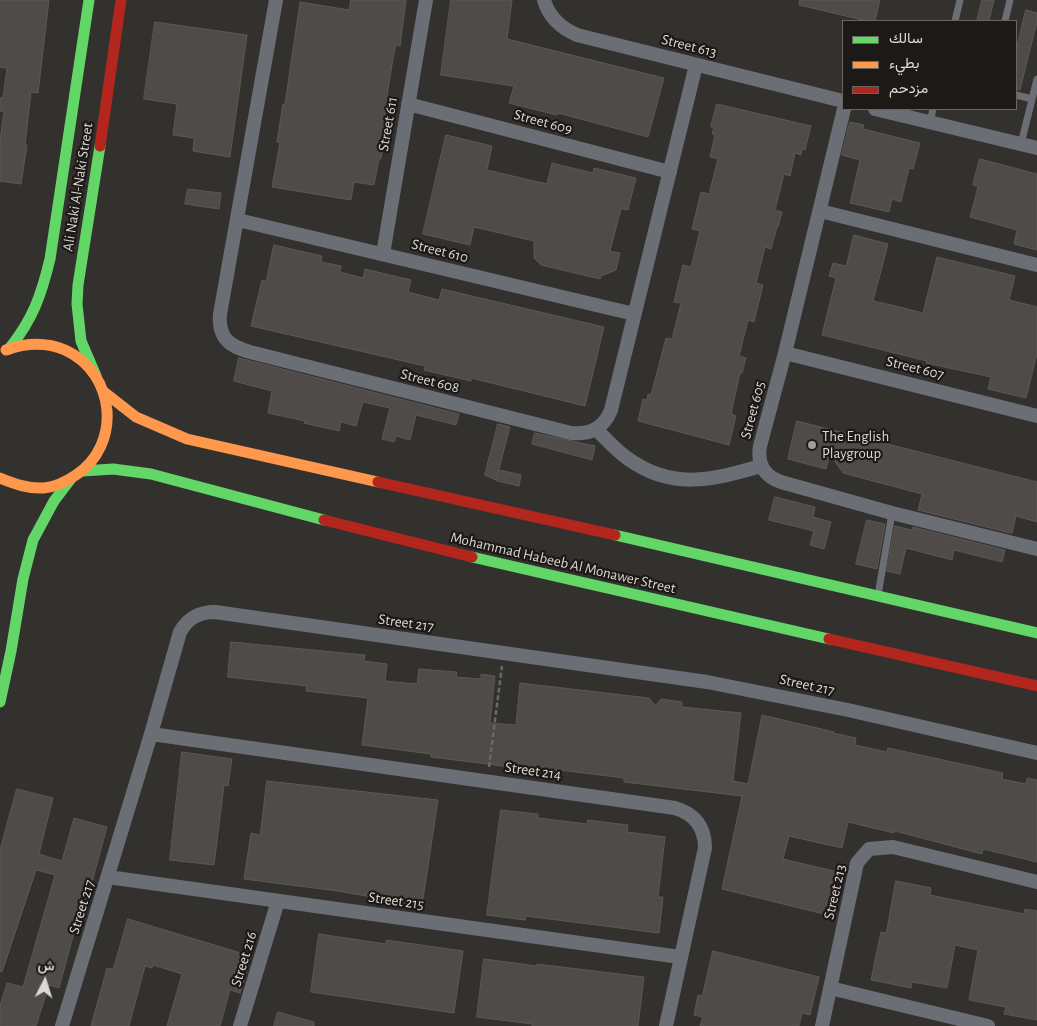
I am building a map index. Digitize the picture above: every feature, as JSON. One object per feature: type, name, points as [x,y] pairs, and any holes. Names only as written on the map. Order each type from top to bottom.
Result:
[{"type":"main road","name":"Ali Naki Al-Naki Street","points":[[5,351],[18,340],[31,320],[47,271],[89,0]]},
{"type":"main road","name":"Ali Naki Al-Naki Street","points":[[96,376],[82,340],[78,322],[78,285],[107,103],[121,0]]},
{"type":"main road","points":[[0,478],[18,486],[30,488],[47,488],[70,480],[83,471],[98,454],[105,438],[109,416],[104,392],[96,376],[83,361],[62,349],[39,344],[19,346],[5,351]]},
{"type":"main road","points":[[104,392],[136,417],[187,439],[632,539],[1037,633]]},
{"type":"main road","name":"Mohammad Habeeb Al Monawer Street","points":[[83,471],[113,469],[151,474],[448,552],[1037,686]]},
{"type":"main road","points":[[0,702],[23,579],[33,540],[54,500],[70,480]]},
{"type":"street","name":"Street 608","points":[[276,0],[220,322],[224,337],[235,347],[563,432],[579,434],[596,429]]},
{"type":"street","name":"Street 611","points":[[383,254],[426,0]]},
{"type":"street","name":"Street 613","points":[[544,0],[555,21],[561,27],[577,35],[842,101]]},
{"type":"street","points":[[696,65],[611,410],[605,422],[596,429],[628,459],[652,472],[668,477],[704,480],[761,466],[767,475],[781,482],[892,513],[1037,549]]},
{"type":"street","name":"Street 609","points":[[408,104],[670,172]]},
{"type":"street","name":"Street 605","points":[[761,466],[760,446],[785,353],[844,110]]},
{"type":"street","points":[[884,110],[932,115],[1037,148]]},
{"type":"street","points":[[820,210],[1037,265]]},
{"type":"street","name":"Street 610","points":[[238,220],[634,314]]},
{"type":"street","name":"Street 607","points":[[785,353],[1037,416]]},
{"type":"street","name":"Street 217","points":[[62,1026],[180,632],[188,621],[201,614],[215,612],[659,674],[754,690],[1037,753]]},
{"type":"street","name":"Street 214","points":[[151,734],[686,811],[695,818],[701,827],[705,837],[705,848],[666,1026]]},
{"type":"street","name":"Street 213","points":[[822,1026],[857,864],[869,849],[893,847],[1037,882]]},
{"type":"street","name":"Street 215","points":[[108,877],[680,957]]},
{"type":"street","name":"Street 216","points":[[240,1026],[278,901]]},
{"type":"street","points":[[830,988],[988,1026]]},
{"type":"lane","points":[[955,20],[960,0]]},
{"type":"lane","points":[[1004,20],[1010,0]]},
{"type":"lane","points":[[1020,144],[1037,79]]},
{"type":"lane","points":[[1017,95],[1032,99]]},
{"type":"lane","points":[[878,596],[892,513]]},
{"type":"path","points":[[488,781],[504,653]]},
{"type":"building","points":[[0,0],[49,0],[38,93],[31,92],[25,145],[27,145],[21,184],[0,181],[0,141],[4,111],[0,111],[0,105],[1,97],[3,98],[7,68],[0,67]]},
{"type":"building","points":[[351,0],[406,0],[400,46],[396,45],[393,58],[387,96],[391,97],[381,144],[383,144],[381,159],[379,159],[374,185],[354,182],[351,200],[272,187],[280,143],[277,142],[283,104],[285,104],[300,2],[349,10]]},
{"type":"building","points":[[451,0],[512,0],[507,39],[664,78],[648,137],[558,113],[557,115],[509,103],[514,86],[441,75]]},
{"type":"building","points":[[800,0],[880,0],[875,20],[863,20],[799,5]]},
{"type":"building","points":[[982,0],[994,0],[989,20],[977,20]]},
{"type":"building","points":[[1026,10],[1037,13],[1037,22],[1020,90],[1017,89],[1017,47]]},
{"type":"building","points":[[155,22],[247,35],[230,157],[193,151],[194,138],[173,135],[177,104],[144,99]]},
{"type":"building","points":[[717,104],[811,126],[805,150],[802,149],[801,155],[795,153],[790,176],[784,174],[775,210],[782,212],[771,249],[765,247],[756,283],[763,285],[754,322],[748,320],[739,356],[746,358],[742,373],[740,373],[731,414],[736,416],[729,445],[638,421],[643,399],[647,400],[648,394],[651,395],[666,338],[672,339],[681,303],[674,302],[683,265],[691,267],[700,231],[692,229],[701,192],[709,194],[718,159],[710,157],[715,135],[712,134],[714,127],[711,127]]},
{"type":"building","points":[[850,122],[864,125],[863,129],[920,143],[913,169],[909,168],[901,202],[892,199],[889,212],[850,203],[860,160],[842,155]]},
{"type":"building","points":[[446,135],[492,146],[487,170],[547,184],[552,163],[593,173],[594,168],[636,178],[628,210],[621,209],[610,251],[620,253],[616,270],[601,276],[600,279],[541,265],[534,258],[534,241],[474,227],[470,245],[423,234]]},
{"type":"building","points":[[980,159],[1037,174],[1037,250],[1014,244],[1017,230],[970,217],[978,187],[973,185]]},
{"type":"building","points":[[188,189],[221,193],[219,209],[185,204]]},
{"type":"building","points":[[854,235],[888,244],[873,301],[923,313],[937,257],[1015,276],[1009,300],[1037,307],[1037,354],[1026,398],[988,389],[991,377],[926,363],[927,361],[822,335],[836,278],[829,276],[833,263],[846,266]]},
{"type":"building","points":[[274,245],[322,256],[321,262],[341,266],[340,272],[363,278],[365,269],[411,280],[408,292],[439,300],[442,289],[604,327],[585,406],[471,378],[471,381],[424,370],[425,366],[251,326],[262,280],[266,281]]},
{"type":"building","points":[[239,358],[459,414],[456,425],[416,415],[410,440],[396,436],[394,442],[382,439],[390,408],[363,402],[356,426],[341,422],[339,431],[268,413],[272,391],[234,381]]},
{"type":"building","points":[[797,421],[1037,482],[1037,522],[1016,516],[1012,533],[1010,533],[918,510],[922,494],[843,473],[830,454],[826,469],[788,459]]},
{"type":"building","points":[[498,424],[510,427],[496,480],[485,475]]},
{"type":"building","points":[[535,433],[595,446],[592,460],[532,444]]},
{"type":"building","points":[[500,470],[521,475],[519,486],[497,481]]},
{"type":"building","points":[[775,497],[815,507],[813,517],[831,522],[824,549],[810,545],[814,531],[769,520]]},
{"type":"building","points":[[867,520],[885,524],[877,569],[856,564]]},
{"type":"building","points":[[895,526],[912,530],[913,527],[1005,550],[1002,562],[954,550],[952,560],[906,548],[900,574],[887,571]]},
{"type":"building","points":[[231,642],[365,655],[364,661],[387,664],[385,681],[417,684],[419,669],[457,672],[456,677],[481,679],[481,674],[495,676],[490,723],[516,725],[520,683],[649,698],[655,706],[661,699],[682,702],[682,707],[741,713],[733,781],[748,784],[762,715],[856,738],[855,745],[887,752],[888,748],[1003,773],[1002,779],[1026,784],[1027,778],[1037,780],[1037,862],[983,849],[982,854],[895,831],[894,833],[848,822],[842,848],[789,836],[783,859],[838,872],[828,915],[722,889],[742,796],[624,782],[624,778],[560,770],[559,773],[431,757],[431,754],[362,745],[368,698],[306,691],[307,686],[228,677]]},
{"type":"building","points":[[182,752],[232,759],[228,786],[224,785],[214,865],[170,860]]},
{"type":"building","points":[[267,781],[438,800],[422,906],[338,891],[244,879],[251,833],[260,835]]},
{"type":"building","points":[[17,789],[53,798],[39,854],[62,861],[74,818],[107,827],[86,904],[82,903],[59,988],[49,985],[36,1026],[0,1026],[0,1006],[7,983],[23,987],[55,875],[36,870],[2,972],[0,971],[0,850]]},
{"type":"building","points":[[501,810],[538,814],[538,818],[587,824],[588,820],[628,825],[627,832],[665,837],[658,897],[663,897],[659,933],[526,916],[525,920],[487,915]]},
{"type":"building","points":[[896,881],[931,888],[930,895],[1024,914],[1025,909],[1037,911],[1037,1020],[1004,1014],[1006,1007],[969,1000],[978,950],[955,945],[947,988],[912,982],[911,988],[871,980],[881,932],[886,933]]},
{"type":"building","points":[[128,919],[251,956],[240,993],[230,990],[220,1026],[167,1026],[182,974],[153,965],[152,968],[145,966],[129,1026],[91,1026],[107,968],[113,969]]},
{"type":"building","points":[[319,934],[386,944],[386,940],[463,951],[454,1013],[311,992]]},
{"type":"building","points":[[713,951],[819,977],[810,1015],[802,1013],[799,1026],[700,1026],[703,1017],[694,1015],[698,995],[702,996]]},
{"type":"building","points":[[484,959],[644,977],[638,1026],[532,1026],[532,1024],[477,1017]]},
{"type":"building","points":[[278,1012],[314,1022],[314,1026],[274,1026]]},
{"type":"traffic: fast","points":[[9,349],[35,307],[50,259],[89,0]]},
{"type":"traffic: fast","points":[[96,376],[81,341],[77,304],[78,285],[100,146]]},
{"type":"traffic: fast","points":[[83,471],[113,469],[151,474],[324,520]]},
{"type":"traffic: fast","points":[[0,702],[23,579],[33,540],[54,501],[70,480]]},
{"type":"traffic: fast","points":[[615,535],[1037,633]]},
{"type":"traffic: fast","points":[[472,557],[829,639]]},
{"type":"traffic: slow","points":[[0,478],[27,487],[44,488],[61,483],[76,475],[91,462],[101,446],[106,428],[107,410],[103,392],[95,375],[82,361],[65,350],[43,345],[28,345],[6,350]]},
{"type":"traffic: slow","points":[[104,392],[136,417],[187,439],[378,482]]},
{"type":"traffic: jam","points":[[100,146],[121,0]]},
{"type":"traffic: jam","points":[[378,482],[615,535]]},
{"type":"traffic: jam","points":[[324,520],[472,557]]},
{"type":"traffic: jam","points":[[829,639],[1037,686]]},
{"type":"place","name":"The English Playgroup","points":[[812,445]]}]
